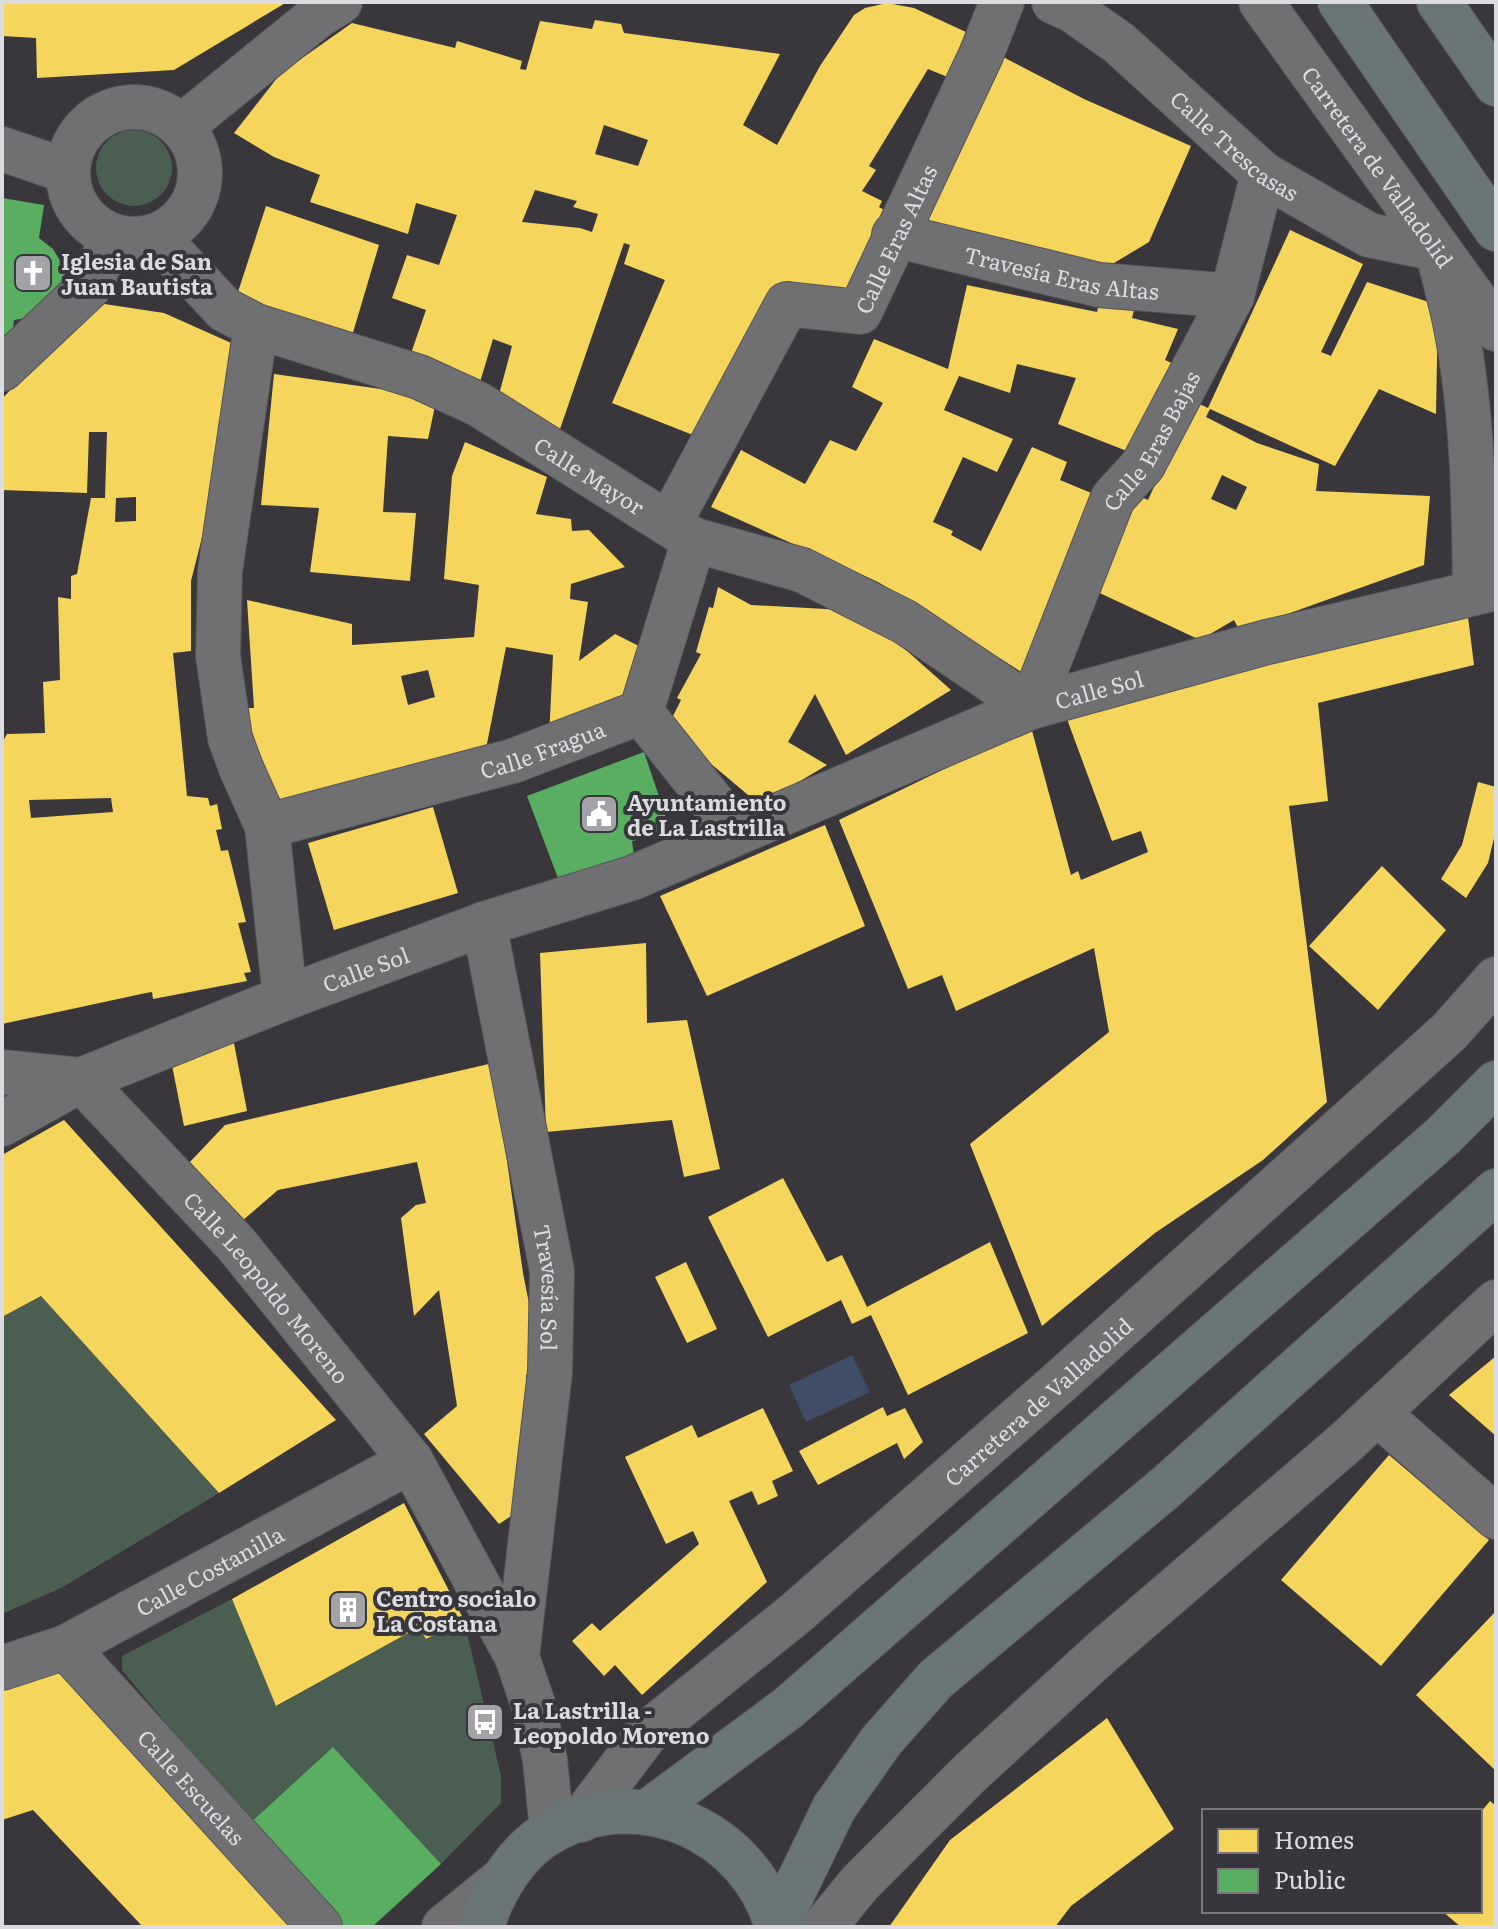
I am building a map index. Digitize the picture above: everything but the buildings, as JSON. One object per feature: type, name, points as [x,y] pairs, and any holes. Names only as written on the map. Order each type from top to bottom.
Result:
[{"type":"highway","points":[[1340,2],[1496,229]]},
{"type":"highway","points":[[1439,2],[1496,84]]},
{"type":"highway","points":[[646,1813],[788,1708],[1443,1136],[1496,1083]]},
{"type":"highway","points":[[777,1926],[834,1808],[882,1740],[936,1679],[1165,1488],[1496,1191]]},
{"type":"highway","points":[[472,1926],[504,1878],[529,1849],[566,1825],[619,1812],[646,1813],[691,1825],[730,1849],[760,1884],[777,1926]]},
{"type":"street","name":"Calle Eras Altas","points":[[681,532],[787,304],[860,312],[981,55],[1002,2]]},
{"type":"street","name":"Calle Trescasas","points":[[1054,2],[1072,10],[1119,43],[1263,174],[1369,235],[1437,249]]},
{"type":"street","name":"Carretera de Valladolid","points":[[1261,2],[1496,329]]},
{"type":"street","points":[[182,126],[326,6]]},
{"type":"street","points":[[143,107],[164,114],[182,126],[195,145],[201,167],[199,189],[190,210],[175,225],[156,236],[135,240],[114,236],[94,227],[80,212],[70,192],[67,171],[71,149],[83,130],[99,115],[121,108],[143,107]]},
{"type":"street","points":[[2,149],[67,171]]},
{"type":"street","name":"Calle Eras Bajas","points":[[1031,707],[1113,498],[1143,465],[1232,296],[1263,174]]},
{"type":"street","name":"Travesía Eras Altas","points":[[894,235],[1099,285],[1232,296]]},
{"type":"street","points":[[2,369],[89,287],[114,236]]},
{"type":"street","name":"Calle Mayor","points":[[156,236],[225,310],[256,326],[419,377],[458,394],[681,532],[802,570],[905,622],[1031,707]]},
{"type":"street","name":"Calle Sol","points":[[2,1124],[81,1080],[285,998],[484,924],[632,878],[1031,707],[1267,642],[1486,590],[1473,500],[1463,371],[1456,325],[1437,249]]},
{"type":"street","points":[[256,326],[220,571],[218,656],[230,738],[267,826],[285,998]]},
{"type":"street","points":[[681,532],[641,712],[736,832]]},
{"type":"street","name":"Calle Fragua","points":[[267,826],[500,765],[641,712]]},
{"type":"street","name":"Travesía Sol","points":[[484,924],[552,1271],[550,1372],[517,1657]]},
{"type":"street","name":"Carretera de Valladolid","points":[[566,1825],[646,1734],[796,1613],[1063,1379],[1449,1032],[1496,979]]},
{"type":"street","points":[[2,1072],[81,1080]]},
{"type":"street","name":"Calle Leopoldo Moreno","points":[[81,1080],[236,1244],[411,1461],[517,1657],[566,1825]]},
{"type":"street","points":[[824,1927],[860,1883],[971,1772],[1102,1652],[1377,1413],[1496,1302]]},
{"type":"street","points":[[1377,1413],[1496,1517]]},
{"type":"street","name":"Calle Costanilla","points":[[2,1668],[66,1647],[411,1461]]},
{"type":"street","points":[[475,1578],[481,1559],[488,1552],[498,1549],[509,1551],[517,1558],[526,1582]]},
{"type":"street","name":"Calle Escuelas","points":[[66,1647],[320,1927]]},
{"type":"green space","points":[[134,130],[148,133],[161,141],[169,154],[172,168],[169,182],[161,195],[148,203],[134,206],[120,203],[107,195],[99,182],[96,168],[99,154],[107,141],[120,133]]},
{"type":"green space","points":[[41,1296],[219,1493],[61,1588],[2,1614],[2,1317]]},
{"type":"green space","points":[[232,1599],[277,1706],[419,1627],[426,1639],[464,1620],[501,1776],[501,1803],[441,1864],[333,1747],[249,1824],[122,1670],[122,1656]]},
{"type":"water","points":[[852,1355],[870,1392],[806,1422],[789,1385]]},
{"type":"place","name":"Iglesia de San Juan Bautista","points":[[33,273]]},
{"type":"place","name":"Ayuntamiento de La Lastrilla","points":[[599,814]]},
{"type":"place","name":"Centro socialo La Costana","points":[[348,1610]]},
{"type":"place","name":"La Lastrilla - Leopoldo Moreno","points":[[485,1722]]}]
